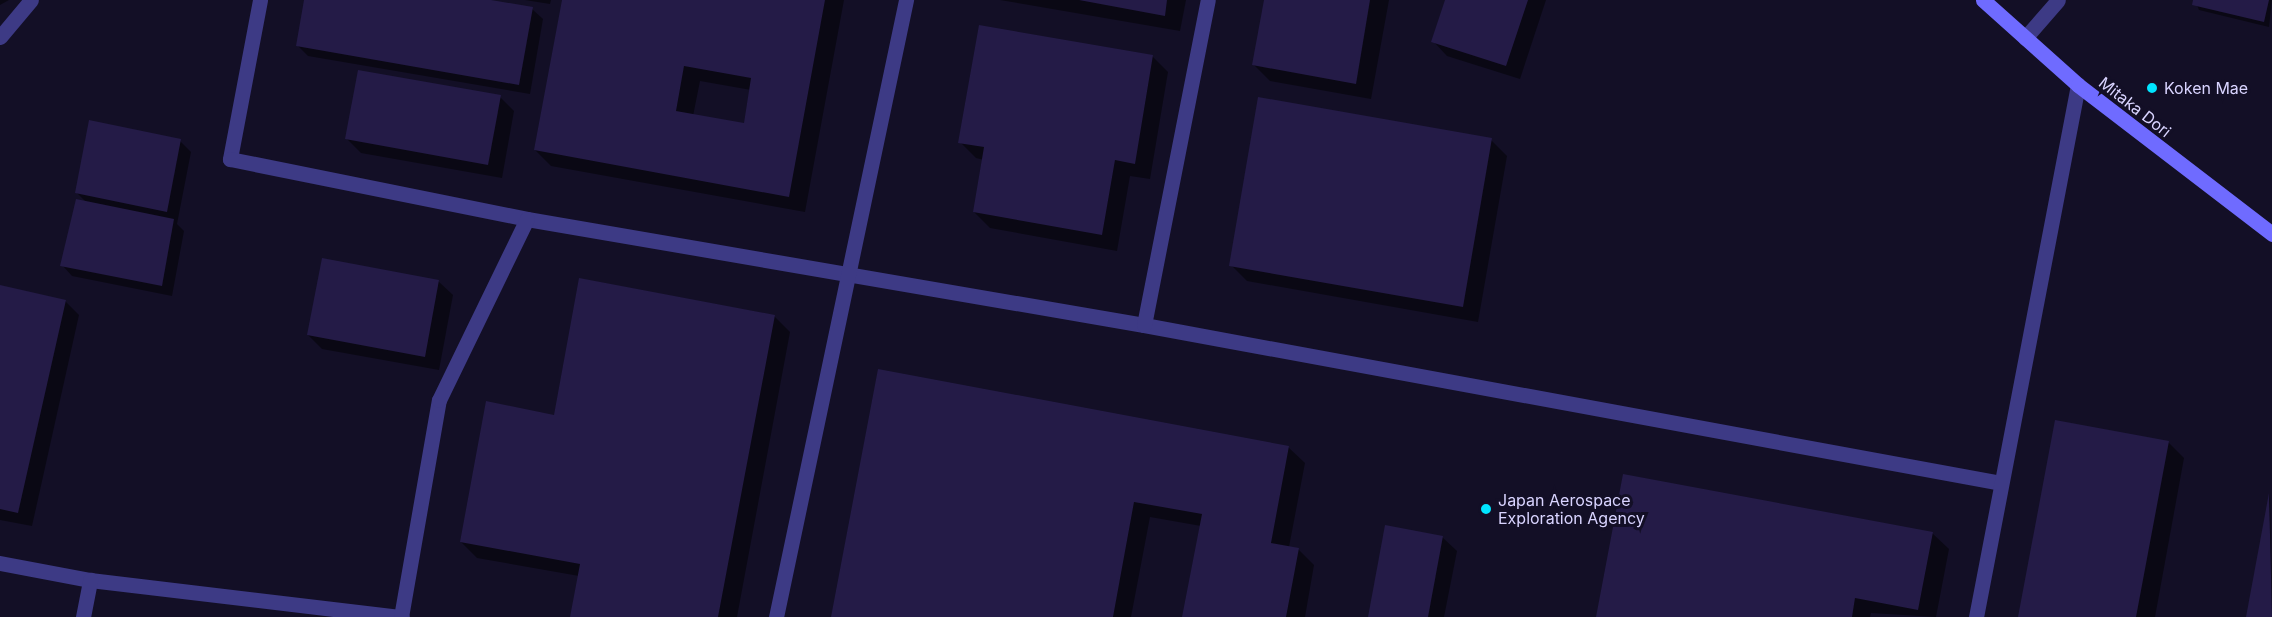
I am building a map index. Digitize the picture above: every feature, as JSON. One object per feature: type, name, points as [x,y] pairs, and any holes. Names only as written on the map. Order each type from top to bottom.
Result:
[{"type":"main road","name":"Mitaka Dori","points":[[1983,0],[2078,85],[2272,234]]},
{"type":"street","points":[[0,37],[31,0]]},
{"type":"street","points":[[260,0],[230,159],[527,219],[849,277],[1144,325],[2001,483]]},
{"type":"street","points":[[776,617],[906,0]]},
{"type":"street","points":[[1144,325],[1208,0]]},
{"type":"street","points":[[2025,38],[2058,0]]},
{"type":"street","points":[[1976,617],[2078,85]]},
{"type":"street","points":[[0,564],[90,580],[401,617],[439,400],[527,219]]},
{"type":"street","points":[[83,617],[90,580]]},
{"type":"building","points":[[304,0],[491,0],[533,7],[519,85],[296,46]]},
{"type":"building","points":[[562,0],[825,0],[789,197],[534,150]],"holes":[[[684,66],[751,78],[744,123],[676,111]]]},
{"type":"building","points":[[1079,0],[1167,0],[1165,16]]},
{"type":"building","points":[[1264,0],[1370,0],[1356,84],[1252,65]]},
{"type":"building","points":[[1445,0],[1528,0],[1506,66],[1431,42]]},
{"type":"building","points":[[2193,0],[2269,0],[2264,22],[2192,5]]},
{"type":"building","points":[[979,25],[1153,55],[1135,164],[1115,160],[1102,235],[973,212],[984,147],[958,143]]},
{"type":"building","points":[[358,70],[501,95],[488,165],[345,139]]},
{"type":"building","points":[[1258,97],[1492,138],[1463,307],[1229,266]]},
{"type":"building","points":[[89,120],[181,139],[167,212],[75,193]]},
{"type":"building","points":[[76,199],[174,219],[162,286],[60,266]]},
{"type":"building","points":[[322,258],[439,280],[425,357],[307,335]]},
{"type":"building","points":[[579,278],[775,315],[718,617],[570,617],[580,564],[460,542],[486,401],[554,415]]},
{"type":"building","points":[[0,285],[66,300],[18,513],[0,509]]},
{"type":"building","points":[[878,369],[1289,446],[1271,543],[1299,548],[1286,617],[1182,617],[1202,514],[1134,502],[1113,617],[831,617]]},
{"type":"building","points":[[2055,420],[2169,441],[2136,617],[2018,617]]},
{"type":"building","points":[[1623,474],[1933,532],[1918,610],[1855,598],[1852,617],[1596,617]]},
{"type":"building","points":[[2269,493],[2272,617],[2246,617]]},
{"type":"building","points":[[1385,525],[1443,536],[1428,617],[1368,617]]},
{"type":"place","name":"Koken Mae","points":[[2152,88]]},
{"type":"place","name":"Japan Aerospace Exploration Agency","points":[[1486,509]]}]
